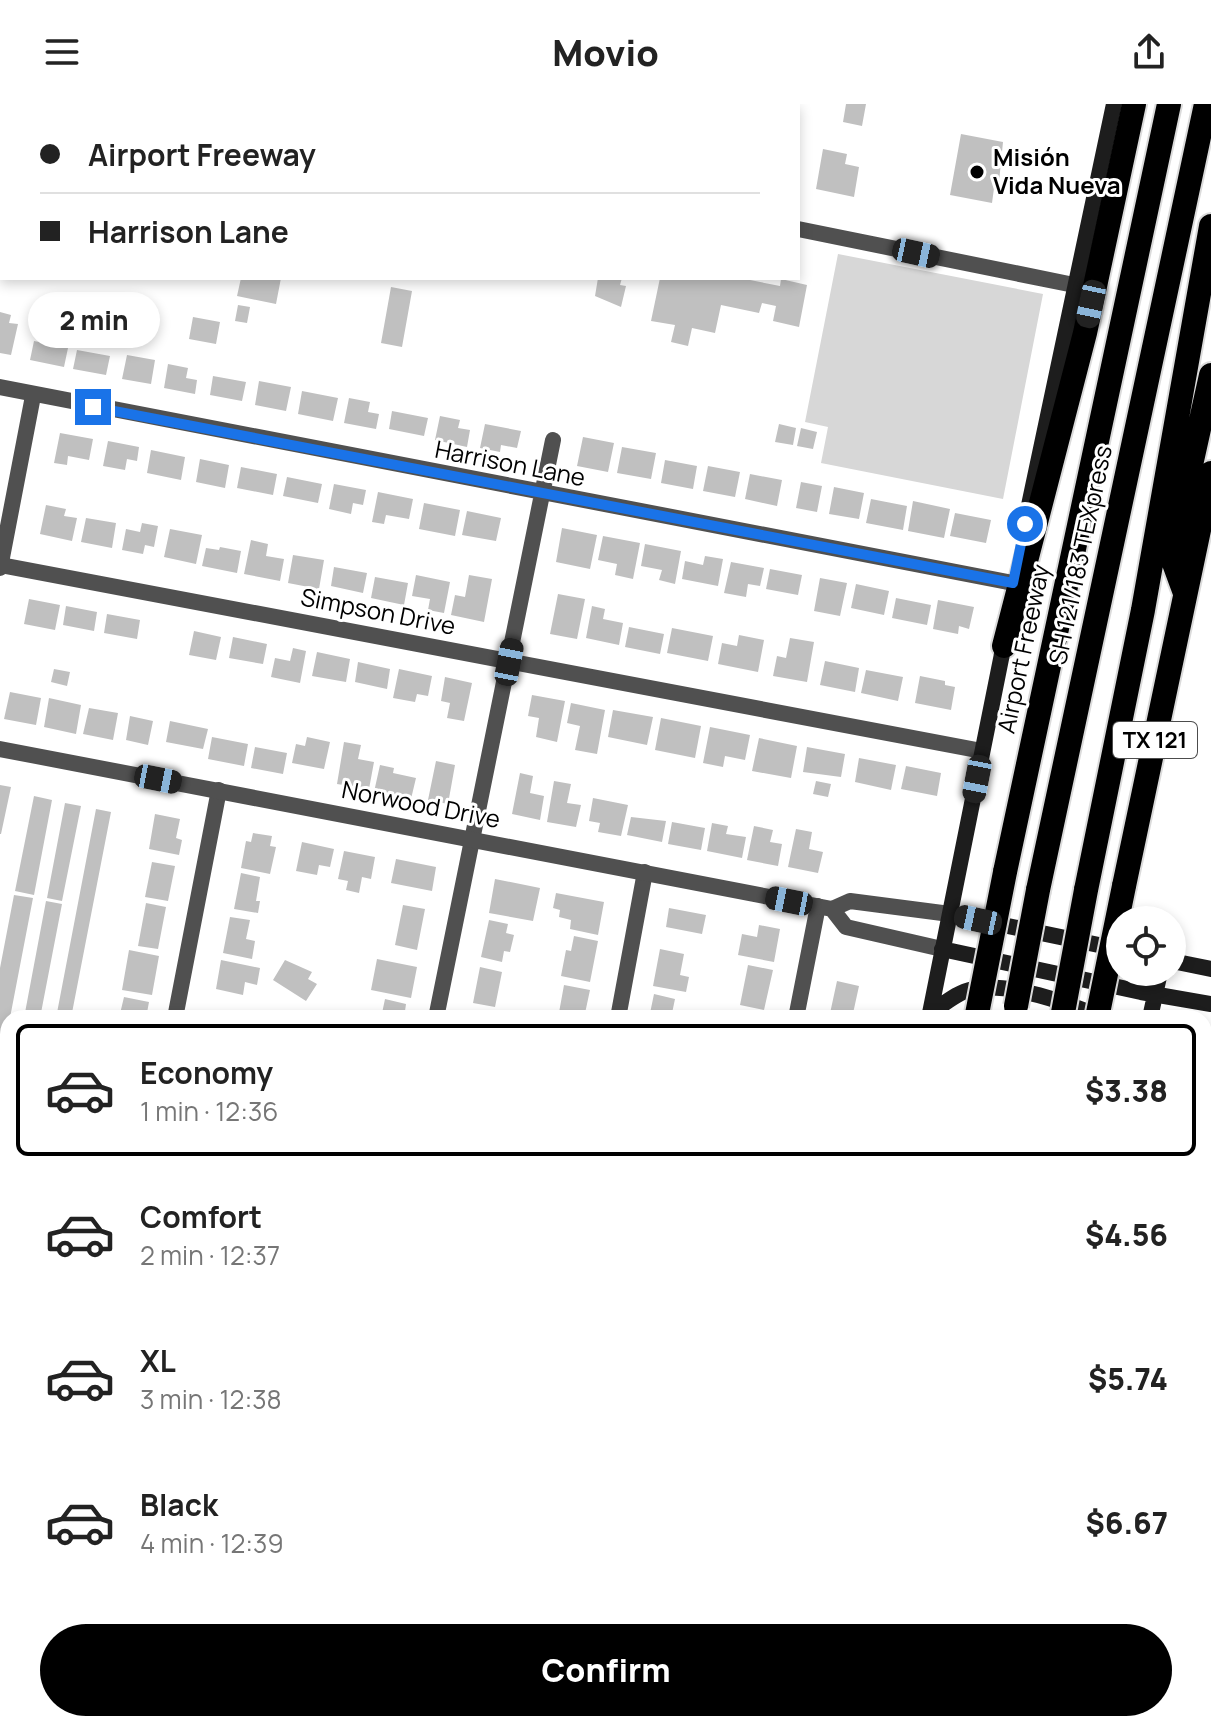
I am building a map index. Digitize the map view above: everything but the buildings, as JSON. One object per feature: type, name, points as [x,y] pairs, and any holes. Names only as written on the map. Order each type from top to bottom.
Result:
[{"type":"highway","points":[[1004,646],[1085,333],[1134,104]]},
{"type":"highway","name":"Airport Freeway","points":[[977,1010],[1169,104]]},
{"type":"highway","name":"SH 121/183 TEXpress","points":[[1015,1010],[1038,890],[1206,104]]},
{"type":"highway","points":[[1064,1010],[1143,610],[1211,226]]},
{"type":"highway","points":[[1185,593],[1171,555],[1211,375]]},
{"type":"highway","name":"TX 121","points":[[1101,1010],[1124,886],[1211,473]]},
{"type":"main road","name":"Airport Freeway","points":[[930,1010],[1004,646],[1013,583],[1114,104]]},
{"type":"main road","name":"Norwood Drive","points":[[950,914],[1106,947]]},
{"type":"main road","name":"Norwood Drive","points":[[942,949],[1211,1004]]},
{"type":"main road","points":[[1186,964],[1211,969]]},
{"type":"main road","points":[[1152,1010],[1157,986]]},
{"type":"main road","points":[[937,1010],[958,994],[974,989],[997,989],[1050,998],[1080,1010]]},
{"type":"street","points":[[800,229],[1074,285]]},
{"type":"street","name":"Harrison Lane","points":[[0,387],[542,495],[1013,583]]},
{"type":"street","points":[[0,567],[33,396]]},
{"type":"street","points":[[438,1010],[553,440]]},
{"type":"street","name":"Simpson Drive","points":[[0,567],[982,751]]},
{"type":"street","name":"Norwood Drive","points":[[0,749],[825,908],[850,901],[950,914]]},
{"type":"street","points":[[177,1010],[219,790]]},
{"type":"street","points":[[619,1010],[645,872]]},
{"type":"street","points":[[798,1010],[825,908]]},
{"type":"street","name":"Norwood Drive","points":[[825,908],[846,927],[942,949]]},
{"type":"shaded area","points":[[838,254],[1043,294],[1003,499],[821,463],[828,427],[805,422]]},
{"type":"place","name":"Misión Vida Nueva","points":[[977,172]]},
{"type":"route","points":[[93,407],[1013,583],[1025,524]]}]
